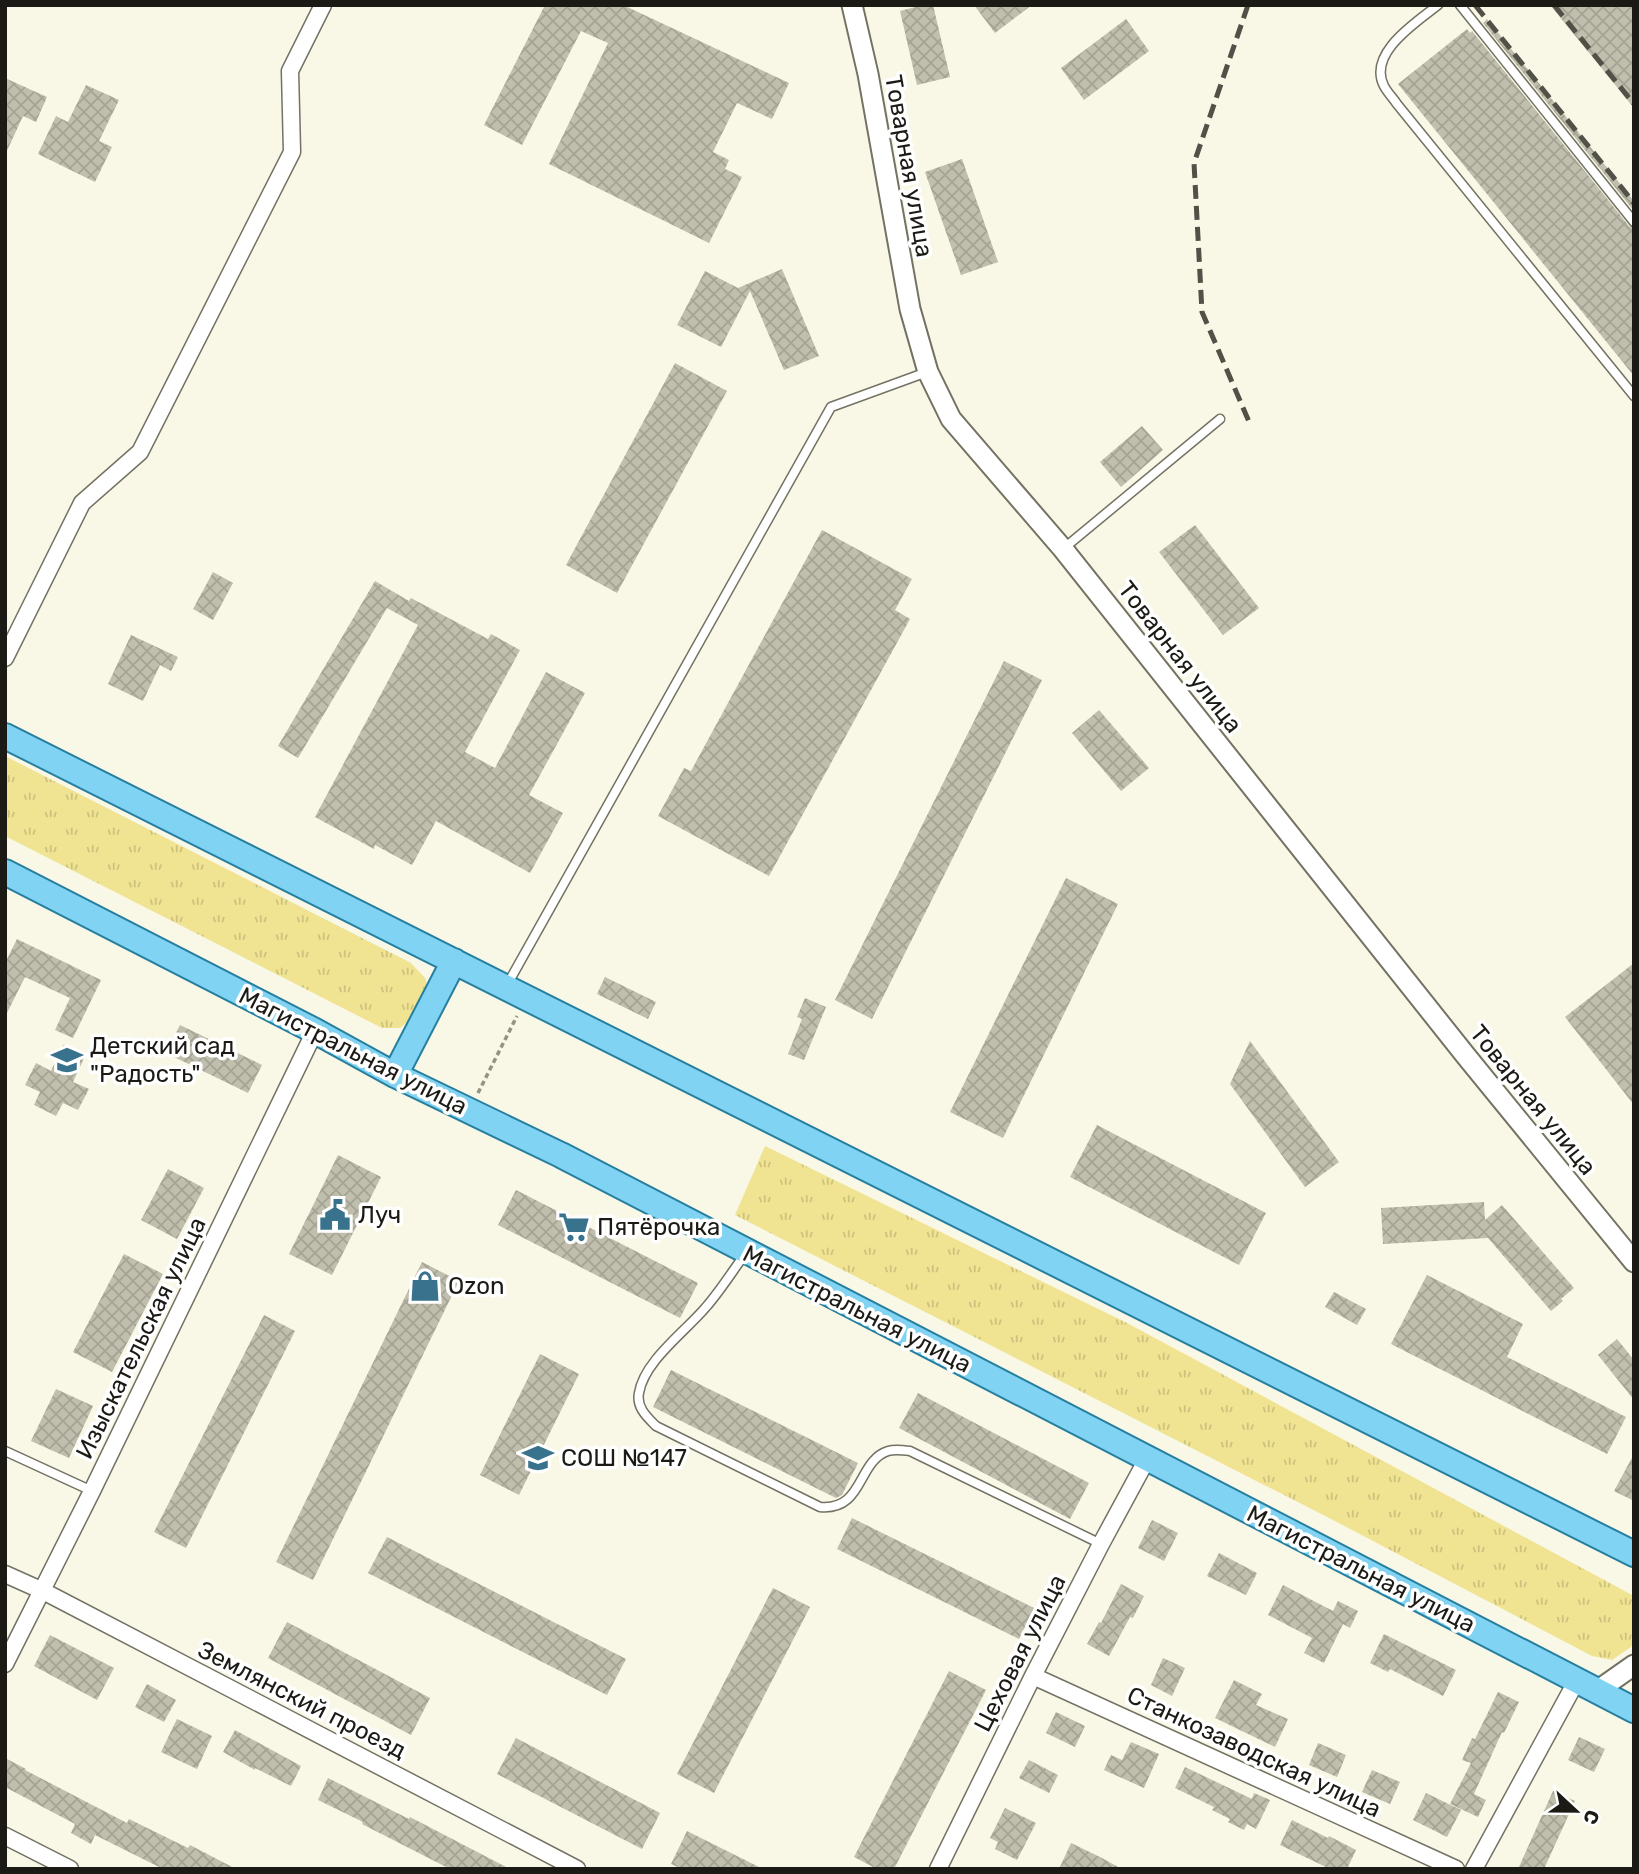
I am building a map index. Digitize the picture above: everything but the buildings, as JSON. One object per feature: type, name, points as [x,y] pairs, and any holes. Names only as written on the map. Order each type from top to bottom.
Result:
[{"type":"main road","points":[[5,736],[1634,1554]]},
{"type":"main road","name":"Магистральная улица","points":[[5,872],[395,1075],[561,1155],[1634,1710]]},
{"type":"main road","points":[[395,1075],[454,961]]},
{"type":"street","points":[[5,658],[82,503],[140,452],[292,152],[290,71],[323,5]]},
{"type":"street","name":"Товарная улица","points":[[852,5],[868,74],[910,309],[928,372],[951,419],[1063,549],[1457,1045],[1634,1262]]},
{"type":"street","name":"Изыскательская улица","points":[[5,1664],[315,1031]]},
{"type":"street","name":"Цеховая улица","points":[[945,1867],[1033,1676],[1147,1459]]},
{"type":"street","name":"Землянский проезд","points":[[5,1574],[43,1591],[577,1869]]},
{"type":"street","points":[[1474,1869],[1587,1685],[1634,1665]]},
{"type":"street","name":"Станкозаводская улица","points":[[1033,1676],[1455,1869]]},
{"type":"street","points":[[5,1836],[70,1869]]},
{"type":"lane","points":[[1438,5],[1394,43],[1384,56],[1381,68],[1382,84],[1634,396]]},
{"type":"lane","points":[[1460,5],[1634,222]]},
{"type":"lane","points":[[516,993],[831,407],[928,372]]},
{"type":"lane","points":[[1063,549],[1220,419]]},
{"type":"lane","points":[[747,1252],[705,1308],[659,1356],[647,1373],[638,1394],[639,1404],[643,1414],[656,1426],[820,1507],[833,1508],[846,1502],[875,1459],[886,1452],[910,1451],[1101,1544]]},
{"type":"lane","points":[[5,1451],[92,1491]]},
{"type":"path","points":[[469,1111],[516,993]]},
{"type":"green space","points":[[5,756],[411,963],[426,979],[427,995],[416,1015],[400,1028],[382,1028],[5,836]]},
{"type":"green space","points":[[765,1146],[1127,1323],[1632,1595],[1634,1641],[1631,1647],[1612,1660],[1592,1656],[1333,1520],[735,1215]]},
{"type":"railway","points":[[1248,5],[1194,163],[1202,312],[1250,424]]},
{"type":"railway","points":[[1475,5],[1634,203]]},
{"type":"railway","points":[[1554,5],[1634,104]]},
{"type":"place","name":"Детский сад \"Радость\"","points":[[67,1060]]},
{"type":"place","name":"Луч","points":[[335,1215]]},
{"type":"place","name":"Пятёрочка","points":[[574,1227]]},
{"type":"place","name":"Ozon","points":[[425,1286]]},
{"type":"place","name":"СОШ №147","points":[[538,1458]]}]
